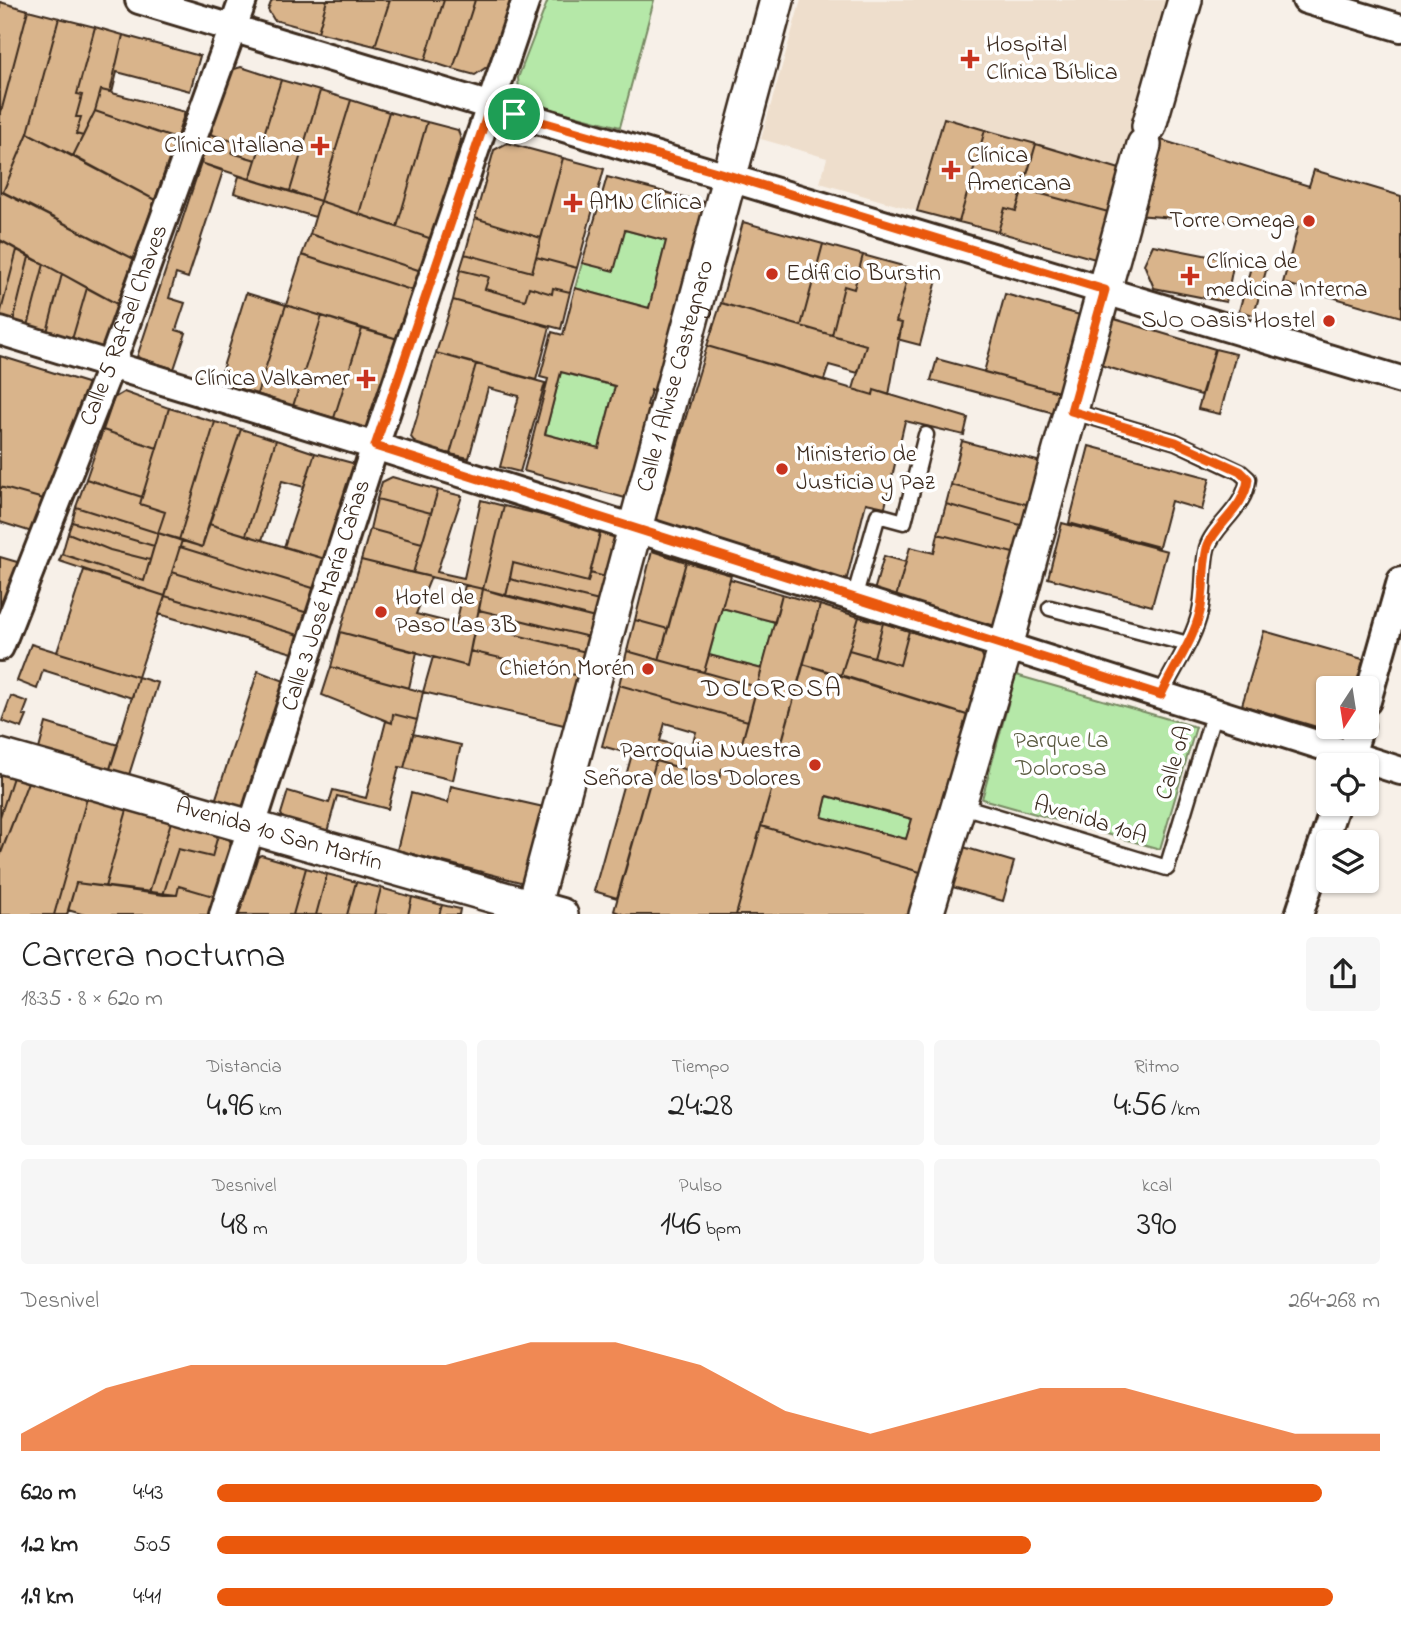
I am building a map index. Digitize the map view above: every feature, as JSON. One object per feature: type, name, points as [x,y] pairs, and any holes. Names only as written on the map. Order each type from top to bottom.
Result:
[{"type":"street","points":[[139,0],[490,107],[731,176],[1401,380]]},
{"type":"street","name":"Calle 5 Rafael Chaves","points":[[0,647],[111,365],[243,0]]},
{"type":"street","name":"Calle 3 José María Cañas","points":[[223,914],[375,446],[526,0]]},
{"type":"street","name":"Calle 1 Alvise Castegnaro","points":[[541,912],[633,529],[777,0]]},
{"type":"street","points":[[926,914],[1006,646],[1185,0]]},
{"type":"street","points":[[1306,0],[1401,29]]},
{"type":"street","points":[[0,331],[375,446],[1161,695],[1330,753]]},
{"type":"street","points":[[1374,676],[1401,581]]},
{"type":"street","name":"Avenida 10 San Martín","points":[[0,756],[541,912]]},
{"type":"street","points":[[1379,766],[1401,771]]},
{"type":"street","points":[[1299,914],[1332,816]]},
{"type":"lane","points":[[1071,411],[1176,442],[1240,471],[1248,479],[1239,505],[1208,545],[1200,612],[1188,644],[1161,695]]},
{"type":"lane","points":[[854,598],[878,515],[904,522],[926,435]]},
{"type":"lane","points":[[1050,608],[1188,644]]},
{"type":"lane","name":"Calle 0A","points":[[1167,868],[1214,712]]},
{"type":"lane","name":"Avenida 10A","points":[[959,805],[1167,868]]},
{"type":"shaded area","name":"Hospital Clínica Bíblica","points":[[801,0],[1172,0],[1123,170],[944,118],[917,211],[820,183],[827,158],[761,139]]},
{"type":"green space","points":[[548,0],[654,0],[620,127],[528,103],[519,91],[518,78]]},
{"type":"green space","points":[[625,230],[666,241],[649,308],[575,288],[582,263]]},
{"type":"green space","points":[[561,372],[615,386],[599,448],[545,434]]},
{"type":"green space","points":[[722,608],[775,622],[762,669],[709,655]]},
{"type":"green space","name":"Parque La Dolorosa","points":[[1016,675],[1196,727],[1160,849],[982,799]]},
{"type":"green space","points":[[827,796],[912,819],[906,839],[822,817]]},
{"type":"building","points":[[272,0],[327,0],[318,32],[274,20],[268,10]]},
{"type":"building","points":[[327,0],[390,0],[375,46],[318,32]]},
{"type":"building","points":[[390,0],[444,0],[425,60],[375,46]]},
{"type":"building","points":[[444,0],[475,0],[453,69],[425,60]]},
{"type":"building","points":[[475,0],[512,0],[488,66],[475,75],[453,69]]},
{"type":"building","points":[[0,2],[28,10],[0,116]]},
{"type":"building","points":[[28,10],[59,18],[28,133],[3,192],[0,191],[0,116]]},
{"type":"building","points":[[59,18],[95,27],[77,94],[82,95],[76,117],[81,117],[76,134],[83,136],[73,156],[28,133]]},
{"type":"building","points":[[95,27],[123,35],[110,92],[101,90],[83,136],[76,134],[81,117],[76,117],[82,95],[77,94]]},
{"type":"building","points":[[123,35],[200,56],[190,91],[117,72],[112,93],[185,112],[176,139],[95,111],[101,90],[110,92]]},
{"type":"building","points":[[241,67],[281,80],[256,160],[232,153],[236,142],[210,134],[231,70]]},
{"type":"building","points":[[281,80],[320,91],[290,191],[250,179]]},
{"type":"building","name":"Clínica Italiana","points":[[320,91],[351,100],[320,201],[290,191]]},
{"type":"building","points":[[351,100],[389,112],[359,214],[320,201]]},
{"type":"building","points":[[95,111],[176,139],[155,200],[73,156]]},
{"type":"building","points":[[389,112],[427,122],[397,227],[359,214]]},
{"type":"building","name":"Clínica Americana","points":[[944,118],[985,130],[959,222],[917,211]]},
{"type":"building","points":[[427,122],[458,130],[461,140],[432,239],[397,227]]},
{"type":"building","points":[[985,130],[1036,144],[1016,211],[1005,208],[998,232],[959,222]]},
{"type":"building","points":[[28,133],[155,200],[134,259],[3,192]]},
{"type":"building","points":[[210,134],[236,142],[232,153],[256,160],[250,179],[201,163]]},
{"type":"building","name":"Torre Omega","points":[[1155,138],[1309,186],[1314,170],[1401,196],[1401,317],[1283,283],[1298,227],[1136,215]]},
{"type":"building","points":[[507,143],[563,158],[541,238],[475,218],[494,150]]},
{"type":"building","points":[[1036,144],[1123,170],[1112,213],[1023,189]]},
{"type":"building","name":"AMN Clínica","points":[[563,158],[604,169],[577,268],[536,257]]},
{"type":"building","points":[[201,163],[223,171],[188,278],[176,274],[169,298],[185,303],[176,330],[186,333],[174,369],[137,357]]},
{"type":"building","points":[[239,176],[320,201],[315,217],[234,193]]},
{"type":"building","points":[[607,177],[707,203],[658,392],[651,390],[647,405],[653,407],[629,499],[524,471],[548,379],[540,377],[552,332],[563,335],[575,288],[649,308],[666,241],[625,230],[614,271],[582,263]],"holes":[[[561,372],[615,386],[599,448],[545,434]]]},
{"type":"building","points":[[1023,189],[1112,213],[1099,260],[998,232],[1005,208],[1016,211]]},
{"type":"building","points":[[0,191],[134,259],[117,304],[0,240]]},
{"type":"building","points":[[320,201],[432,239],[421,271],[310,234]]},
{"type":"building","points":[[475,218],[541,238],[532,272],[465,254]]},
{"type":"building","name":"Edificio Burstin","points":[[743,222],[823,244],[801,326],[721,303]]},
{"type":"building","points":[[310,234],[421,271],[414,291],[302,255]]},
{"type":"building","points":[[1,241],[17,250],[0,315],[0,245]]},
{"type":"building","points":[[823,244],[863,255],[854,289],[844,286],[832,335],[801,326]]},
{"type":"building","name":"Clínica de medicina Interna","points":[[1153,245],[1234,261],[1226,302],[1154,288],[1144,264]]},
{"type":"building","points":[[17,250],[29,257],[12,326],[0,322],[0,315]]},
{"type":"building","points":[[465,254],[532,272],[536,257],[577,268],[570,292],[553,288],[552,294],[529,287],[525,300],[485,289],[489,277],[460,270]]},
{"type":"building","points":[[302,255],[414,291],[398,339],[286,305]]},
{"type":"building","points":[[863,255],[910,268],[896,322],[902,323],[889,395],[874,390],[873,395],[853,389],[866,345],[832,335],[844,286],[854,289]]},
{"type":"building","points":[[29,257],[44,264],[27,330],[12,326]]},
{"type":"building","points":[[1252,263],[1267,267],[1254,315],[1239,311]]},
{"type":"building","points":[[44,264],[62,274],[46,336],[27,330]]},
{"type":"building","points":[[910,268],[938,276],[920,345],[897,339],[902,323],[896,322]]},
{"type":"building","points":[[460,270],[489,277],[485,289],[525,300],[529,287],[552,294],[553,288],[570,292],[561,329],[453,300]]},
{"type":"building","points":[[62,274],[87,288],[71,343],[46,336]]},
{"type":"building","points":[[87,288],[117,304],[105,346],[95,350],[71,343]]},
{"type":"building","points":[[246,293],[286,305],[257,394],[218,383]]},
{"type":"building","points":[[1005,294],[1080,315],[1059,392],[984,372]]},
{"type":"building","points":[[453,300],[550,327],[536,380],[436,353]]},
{"type":"building","points":[[721,303],[866,345],[858,373],[829,365],[824,380],[707,346]]},
{"type":"building","points":[[286,305],[322,316],[293,406],[257,394]]},
{"type":"building","points":[[322,316],[362,329],[334,418],[293,406]]},
{"type":"building","points":[[1111,318],[1215,349],[1201,395],[1097,364]]},
{"type":"building","name":"Clínica Valkamer","points":[[362,329],[398,339],[370,425],[363,428],[334,418]]},
{"type":"building","name":"Ministerio de Justicia y Paz","points":[[707,346],[873,395],[874,390],[968,418],[964,435],[905,421],[885,507],[866,503],[846,582],[654,524]]},
{"type":"building","points":[[1215,349],[1236,354],[1220,414],[1198,409]]},
{"type":"building","points":[[436,353],[476,364],[450,454],[417,445],[411,437]]},
{"type":"building","points":[[0,356],[90,384],[47,500],[0,487]]},
{"type":"building","points":[[937,359],[1059,392],[1054,413],[931,380]]},
{"type":"building","points":[[476,364],[545,383],[520,472],[500,467],[519,396],[488,388],[469,458],[450,454]]},
{"type":"building","points":[[124,392],[169,408],[157,448],[103,430],[114,398]]},
{"type":"building","points":[[169,408],[215,422],[179,540],[158,533],[165,512],[140,504]]},
{"type":"building","points":[[215,422],[241,429],[202,547],[179,540]]},
{"type":"building","points":[[241,429],[276,440],[246,535],[209,524]]},
{"type":"building","points":[[103,430],[157,448],[142,497],[86,479]]},
{"type":"building","points":[[276,440],[315,453],[304,487],[282,481],[262,540],[246,535]]},
{"type":"building","points":[[962,441],[1041,462],[1030,505],[951,485]]},
{"type":"building","points":[[1089,446],[1210,478],[1202,510],[1171,501],[1159,547],[1069,523]]},
{"type":"building","points":[[315,453],[356,464],[325,559],[284,547]]},
{"type":"building","points":[[392,477],[438,490],[431,513],[377,499],[382,482]]},
{"type":"building","points":[[86,479],[142,497],[140,504],[165,512],[158,533],[76,507]]},
{"type":"building","points":[[951,485],[1030,505],[1024,526],[946,504]]},
{"type":"building","points":[[0,487],[47,500],[35,533],[0,522]]},
{"type":"building","points":[[438,490],[462,496],[437,572],[464,578],[481,500],[504,506],[483,589],[413,573]]},
{"type":"building","points":[[377,499],[431,513],[422,543],[370,529]]},
{"type":"building","points":[[946,504],[1024,526],[1017,554],[938,534]]},
{"type":"building","points":[[504,506],[601,529],[588,582],[513,563],[506,596],[483,589]]},
{"type":"building","points":[[76,507],[158,533],[154,546],[72,522]]},
{"type":"building","points":[[72,522],[154,546],[150,560],[110,550],[68,533]]},
{"type":"building","points":[[1062,523],[1167,551],[1152,606],[1048,578]]},
{"type":"building","points":[[209,524],[325,559],[316,589],[180,547],[182,540],[202,547]]},
{"type":"building","points":[[370,529],[422,543],[413,573],[361,560]]},
{"type":"building","points":[[601,529],[615,533],[620,543],[610,578],[590,573]]},
{"type":"building","points":[[68,533],[110,550],[150,560],[144,581],[62,554]]},
{"type":"building","points":[[158,533],[182,540],[165,596],[59,561],[62,554],[144,581]]},
{"type":"building","points":[[938,534],[1017,554],[999,627],[896,597],[910,547],[934,553]]},
{"type":"building","points":[[180,547],[316,589],[308,613],[172,572]]},
{"type":"building","points":[[652,551],[686,562],[668,629],[635,620]]},
{"type":"building","points":[[884,556],[906,562],[896,597],[874,591]]},
{"type":"building","points":[[0,557],[24,564],[0,623]]},
{"type":"building","name":"Hotel de Paso Las 3B","points":[[361,560],[431,577],[416,614],[456,624],[465,585],[483,589],[467,666],[340,632]]},
{"type":"building","points":[[686,562],[731,575],[704,672],[659,660]]},
{"type":"building","points":[[513,563],[588,582],[590,573],[605,577],[599,601],[510,579]]},
{"type":"building","points":[[84,570],[165,596],[138,677],[57,652]]},
{"type":"building","points":[[172,572],[308,613],[302,636],[165,596]]},
{"type":"building","points":[[510,579],[599,601],[595,618],[506,596]]},
{"type":"building","points":[[730,579],[782,594],[775,622],[722,608]]},
{"type":"building","points":[[483,589],[595,618],[589,637],[479,610]]},
{"type":"building","points":[[782,594],[820,605],[778,756],[741,746]]},
{"type":"building","points":[[165,596],[302,636],[296,654],[159,614]]},
{"type":"building","points":[[820,605],[859,617],[841,675],[803,664]]},
{"type":"building","points":[[479,610],[589,637],[586,652],[475,625]]},
{"type":"building","points":[[859,617],[883,623],[874,657],[849,650]]},
{"type":"building","points":[[635,620],[668,629],[659,660],[627,651]]},
{"type":"building","points":[[883,623],[909,631],[900,665],[874,657]]},
{"type":"building","points":[[475,625],[586,652],[580,676],[470,651]]},
{"type":"building","points":[[909,631],[981,652],[987,668],[973,717],[841,675],[849,650],[900,665]]},
{"type":"building","points":[[1264,631],[1366,660],[1361,676],[1316,676],[1316,727],[1242,705]]},
{"type":"building","points":[[340,632],[417,652],[409,688],[331,667]]},
{"type":"building","points":[[31,644],[138,677],[132,698],[43,670],[37,689],[17,681]]},
{"type":"building","points":[[470,651],[580,676],[568,726],[423,692],[433,657],[467,666]]},
{"type":"building","points":[[627,651],[757,687],[748,721],[619,685]]},
{"type":"building","points":[[709,655],[762,669],[757,687],[704,672]]},
{"type":"building","name":"Parroquia Nuestra Señora de los Dolores","points":[[803,664],[973,717],[927,874],[761,826],[773,784],[722,769],[719,779],[602,746],[619,685],[748,721],[741,746],[778,756]],"holes":[[[665,723],[696,732],[691,749],[660,741]],[[827,796],[912,819],[906,839],[822,817]]]},
{"type":"building","points":[[331,667],[423,692],[417,720],[393,714],[392,723],[322,695]]},
{"type":"building","points":[[258,671],[287,682],[246,803],[240,809],[214,804]]},
{"type":"building","points":[[138,677],[158,683],[128,778],[109,772]]},
{"type":"building","points":[[11,696],[28,702],[23,715],[27,716],[22,728],[2,721]]},
{"type":"building","points":[[393,714],[417,720],[404,768],[399,767],[388,809],[337,796],[327,832],[284,820],[281,814],[288,791],[329,803],[333,790],[366,798],[386,721],[392,723]]},
{"type":"building","points":[[46,723],[118,745],[109,772],[39,749]]},
{"type":"building","points":[[413,734],[461,745],[453,780],[404,768]]},
{"type":"building","points":[[632,754],[656,761],[617,898],[594,891]]},
{"type":"building","points":[[656,761],[719,779],[722,769],[773,784],[736,914],[622,914],[614,911]]},
{"type":"building","points":[[0,773],[13,777],[0,817]]},
{"type":"building","points":[[13,777],[28,782],[0,855],[0,817]]},
{"type":"building","points":[[28,782],[87,798],[54,914],[0,914],[0,856]]},
{"type":"building","points":[[451,786],[548,808],[528,884],[397,850],[411,793],[448,803]]},
{"type":"building","points":[[87,798],[127,810],[105,887],[76,883],[67,914],[54,914]]},
{"type":"building","points":[[127,810],[171,822],[149,893],[105,887]]},
{"type":"building","points":[[171,822],[218,835],[212,857],[178,849],[163,895],[149,893]]},
{"type":"building","points":[[761,826],[927,874],[915,914],[736,914]]},
{"type":"building","points":[[218,835],[229,839],[234,848],[220,898],[179,886],[177,895],[163,895],[178,849],[212,857]]},
{"type":"building","points":[[960,846],[1014,862],[1003,901],[949,886]]},
{"type":"building","points":[[261,855],[306,868],[293,914],[237,914],[253,861]]},
{"type":"building","points":[[306,868],[327,874],[316,914],[293,914]]},
{"type":"building","points":[[327,874],[356,882],[347,914],[316,914]]},
{"type":"building","points":[[356,882],[381,888],[374,914],[347,914]]},
{"type":"building","points":[[76,883],[177,895],[179,886],[220,898],[215,914],[82,914],[68,910]]},
{"type":"building","points":[[381,888],[412,897],[408,914],[374,914]]},
{"type":"building","points":[[412,897],[442,905],[439,914],[408,914]]},
{"type":"building","points":[[442,905],[460,909],[459,914],[439,914]]},
{"type":"place","name":"Hospital Clínica Bíblica","points":[[970,59]]},
{"type":"place","name":"Clínica Italiana","points":[[320,146]]},
{"type":"place","name":"Clínica Americana","points":[[951,170]]},
{"type":"place","name":"AMN Clínica","points":[[573,203]]},
{"type":"place","name":"Torre Omega","points":[[1309,221]]},
{"type":"place","name":"Edificio Burstin","points":[[772,274]]},
{"type":"place","name":"Clínica de medicina Interna","points":[[1190,276]]},
{"type":"place","name":"SJO Oasis Hostel","points":[[1329,321]]},
{"type":"place","name":"Clínica Valkamer","points":[[366,379]]},
{"type":"place","name":"Ministerio de Justicia y Paz","points":[[782,469]]},
{"type":"place","name":"Hotel de Paso Las 3B","points":[[381,612]]},
{"type":"place","name":"Chietón Morén","points":[[648,669]]},
{"type":"place","name":"Parroquia Nuestra Señora de los Dolores","points":[[815,765]]},
{"type":"district","name":"DOLOROSA","points":[[772,690]]},
{"type":"route","points":[[490,107],[514,114],[731,176],[1105,290],[1071,411],[1176,442],[1240,471],[1248,479],[1239,505],[1208,545],[1200,612],[1188,644],[1161,695],[375,446],[490,107]]}]
